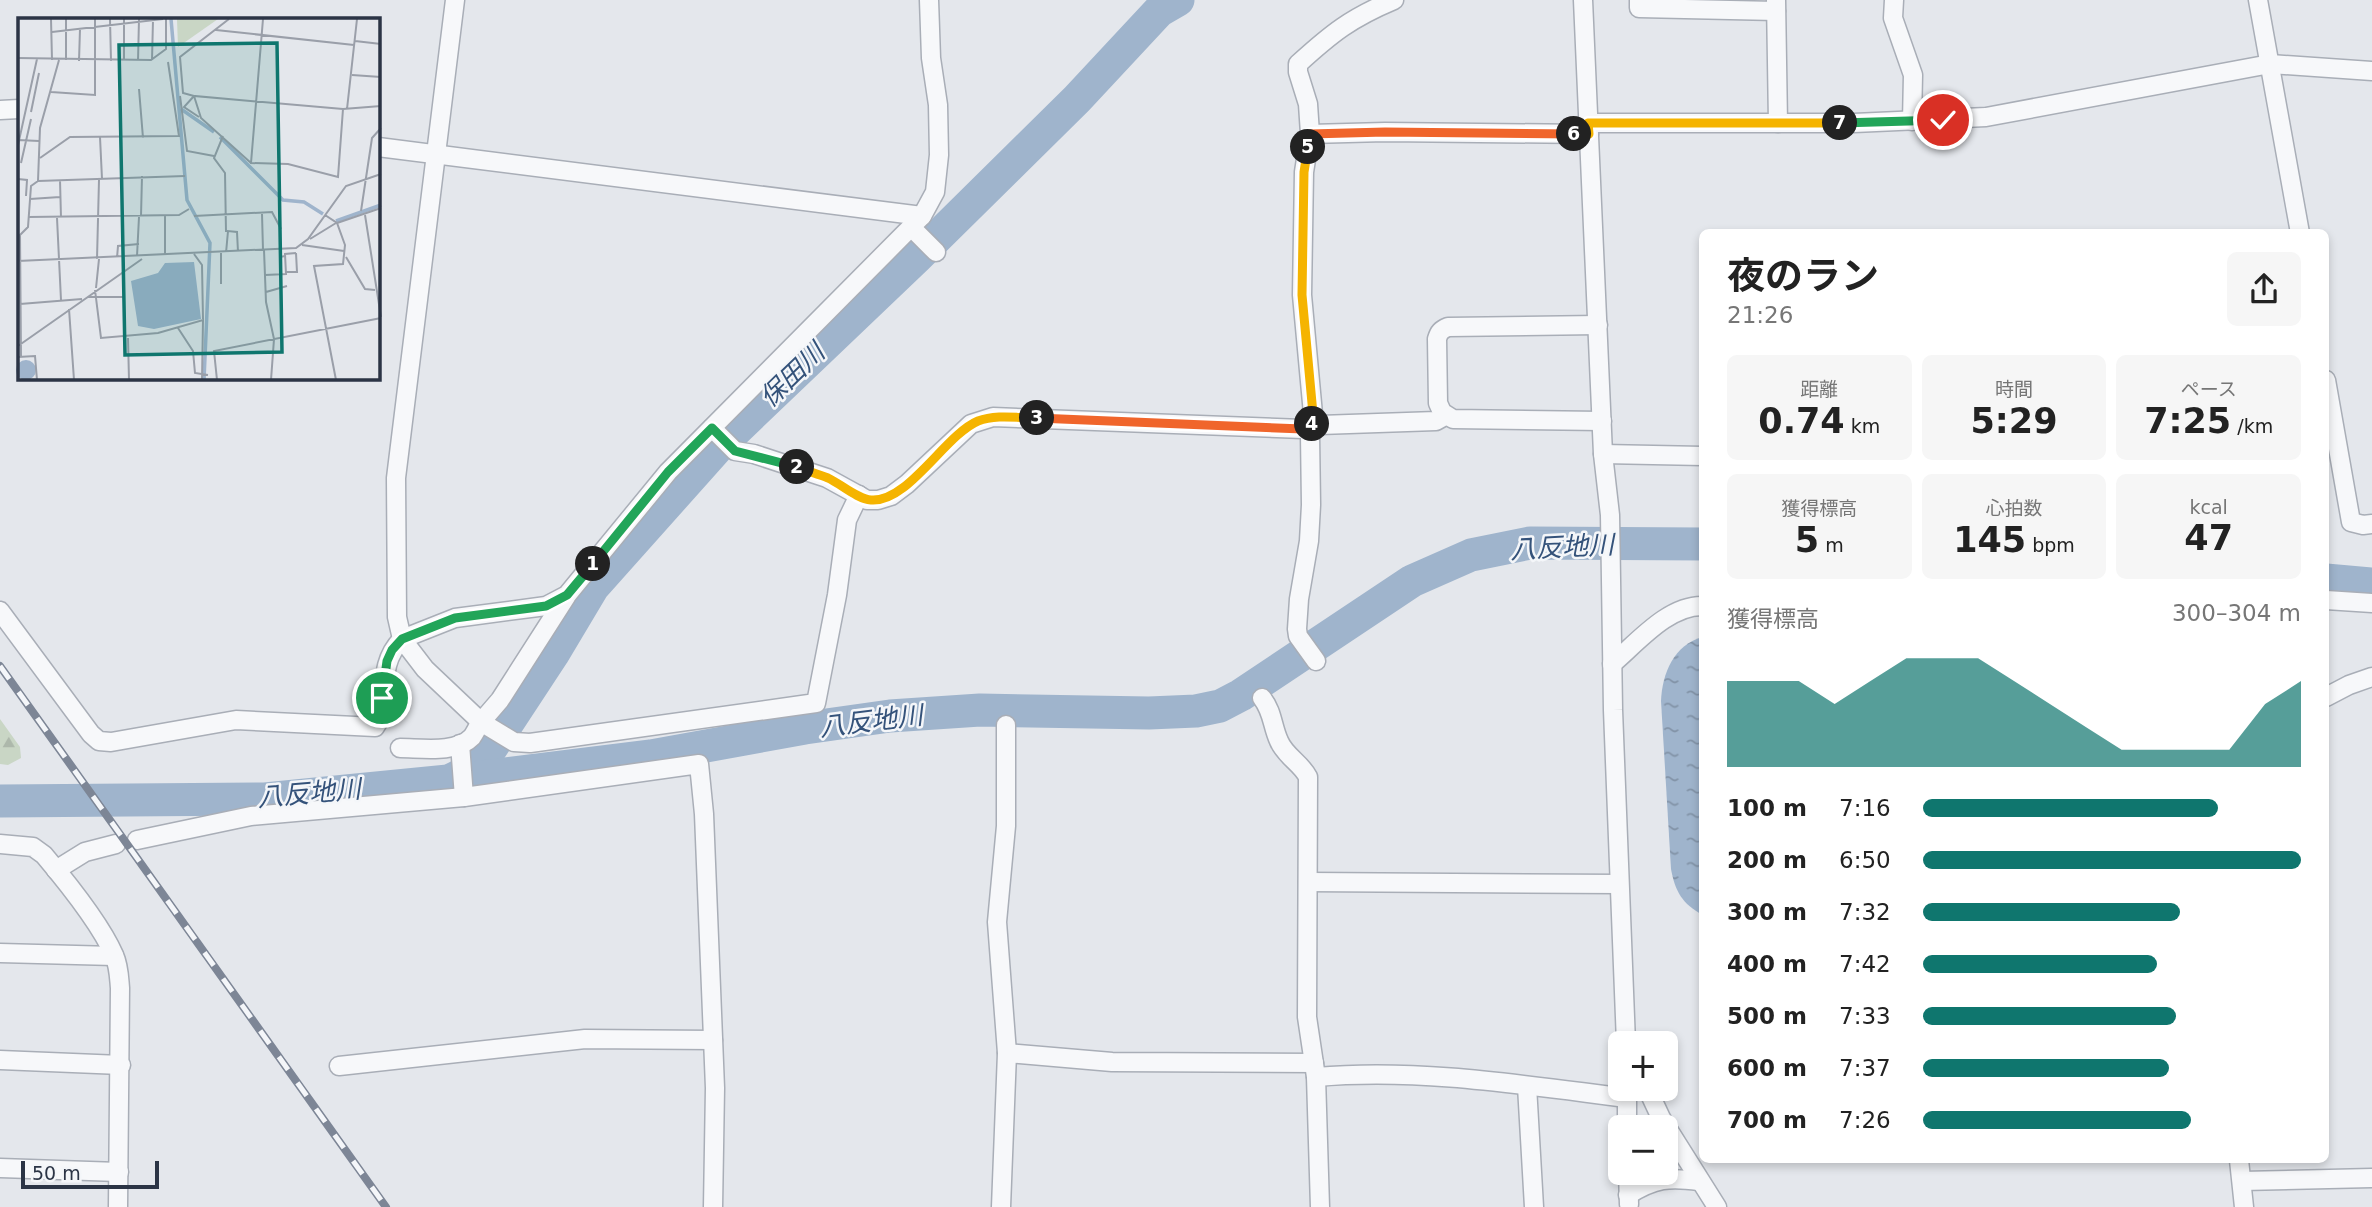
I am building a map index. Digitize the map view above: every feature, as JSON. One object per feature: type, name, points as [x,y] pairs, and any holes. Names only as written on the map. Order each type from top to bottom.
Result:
[{"type":"street","points":[[455,0],[396,478],[397,617],[402,639],[425,669],[481,722],[514,742],[530,743],[816,703],[838,595],[847,520],[859,495]]},
{"type":"street","points":[[400,748],[444,748],[460,744],[472,737],[500,699],[567,595],[668,472],[719,436],[926,237],[939,155],[938,105],[931,58],[929,0]]},
{"type":"street","points":[[1315,659],[1301,640],[1297,629],[1311,517],[1313,414],[1302,295],[1304,172],[1310,134],[1308,104],[1298,64],[1338,29],[1366,12],[1394,0]]},
{"type":"street","points":[[1583,0],[1603,454],[1610,525],[1612,664],[1625,1031]]},
{"type":"street","points":[[1639,0],[1639,8],[1776,6],[1778,123]]},
{"type":"street","points":[[1894,0],[1893,18],[1913,75],[1912,121]]},
{"type":"street","points":[[2258,0],[2299,229]]},
{"type":"street","points":[[1310,134],[1912,121],[1986,117],[2270,64],[2372,71]]},
{"type":"street","points":[[0,110],[18,109]]},
{"type":"street","points":[[380,148],[435,155],[926,237]]},
{"type":"street","points":[[1598,325],[1448,327],[1439,332],[1437,339],[1438,403],[1445,416],[1453,419],[1602,421]]},
{"type":"street","points":[[2329,397],[2351,523],[2372,524]]},
{"type":"street","points":[[719,436],[735,451],[754,454],[827,478],[867,500],[878,500],[891,496],[907,484],[971,424],[993,417],[1311,427],[1436,421],[1445,416]]},
{"type":"street","points":[[1603,454],[1699,456]]},
{"type":"street","points":[[0,611],[91,734],[99,741],[111,742],[236,720],[374,727],[381,719],[387,661],[402,639],[455,618],[546,606],[567,595]]},
{"type":"street","points":[[2329,600],[2372,603]]},
{"type":"street","points":[[1612,664],[1670,614],[1682,608],[1699,606]]},
{"type":"street","points":[[2329,695],[2372,677]]},
{"type":"street","points":[[1262,698],[1272,714],[1279,742],[1285,751],[1303,766],[1308,777],[1307,1017],[1315,1070],[1320,1207]]},
{"type":"street","points":[[1001,1207],[1007,1053],[997,922],[1006,826],[1006,725]]},
{"type":"street","points":[[460,744],[464,793]]},
{"type":"street","points":[[137,840],[251,816],[699,764],[704,814],[715,1088],[713,1207]]},
{"type":"street","points":[[0,844],[33,847],[44,855],[105,938],[114,956],[120,988],[118,1207]]},
{"type":"street","points":[[57,870],[85,852],[116,844]]},
{"type":"street","points":[[1308,882],[1619,884]]},
{"type":"street","points":[[0,953],[114,956]]},
{"type":"street","points":[[1625,1021],[1628,1031]]},
{"type":"street","points":[[339,1066],[585,1039],[713,1040]]},
{"type":"street","points":[[1007,1053],[1112,1062],[1455,1076],[1527,1086],[1608,1092]]},
{"type":"street","points":[[0,1060],[121,1065]]},
{"type":"street","points":[[1527,1086],[1534,1207]]},
{"type":"street","points":[[1653,1101],[1717,1207]]},
{"type":"street","points":[[2239,1163],[2244,1207]]},
{"type":"street","points":[[0,1168],[119,1172]]},
{"type":"street","points":[[1628,1201],[1657,1180],[1675,1178],[1699,1181]]},
{"type":"street","points":[[2242,1181],[2372,1178]]},
{"type":"green space","points":[[0,719],[20,747],[21,758],[8,765],[0,764]]},
{"type":"water","points":[[1699,639],[1699,912],[1681,896],[1671,869],[1661,701],[1667,671],[1677,653]]},
{"type":"waterway","name":"保田川","points":[[453,779],[480,765],[553,654],[593,587],[717,448],[1077,99],[1159,11],[1178,0]]},
{"type":"waterway","name":"八反地川","points":[[0,801],[265,799],[448,781],[651,756],[805,728],[890,716],[980,710],[1149,713],[1196,711],[1220,706],[1241,695],[1412,581],[1471,555],[1530,543],[1699,544]]},
{"type":"waterway","name":"八反地川","points":[[2329,580],[2372,584]]},
{"type":"railway","points":[[0,666],[386,1207]]},
{"type":"route","points":[[382,698],[387,661],[402,639],[455,618],[546,606],[567,595],[668,472],[712,428],[735,451],[754,454],[827,478],[867,500],[878,500],[891,496],[907,484],[971,424],[993,417],[1303,429],[1311,427],[1313,414],[1302,295],[1304,172],[1310,134],[1589,134],[1588,123],[1854,123],[1943,120]]}]
